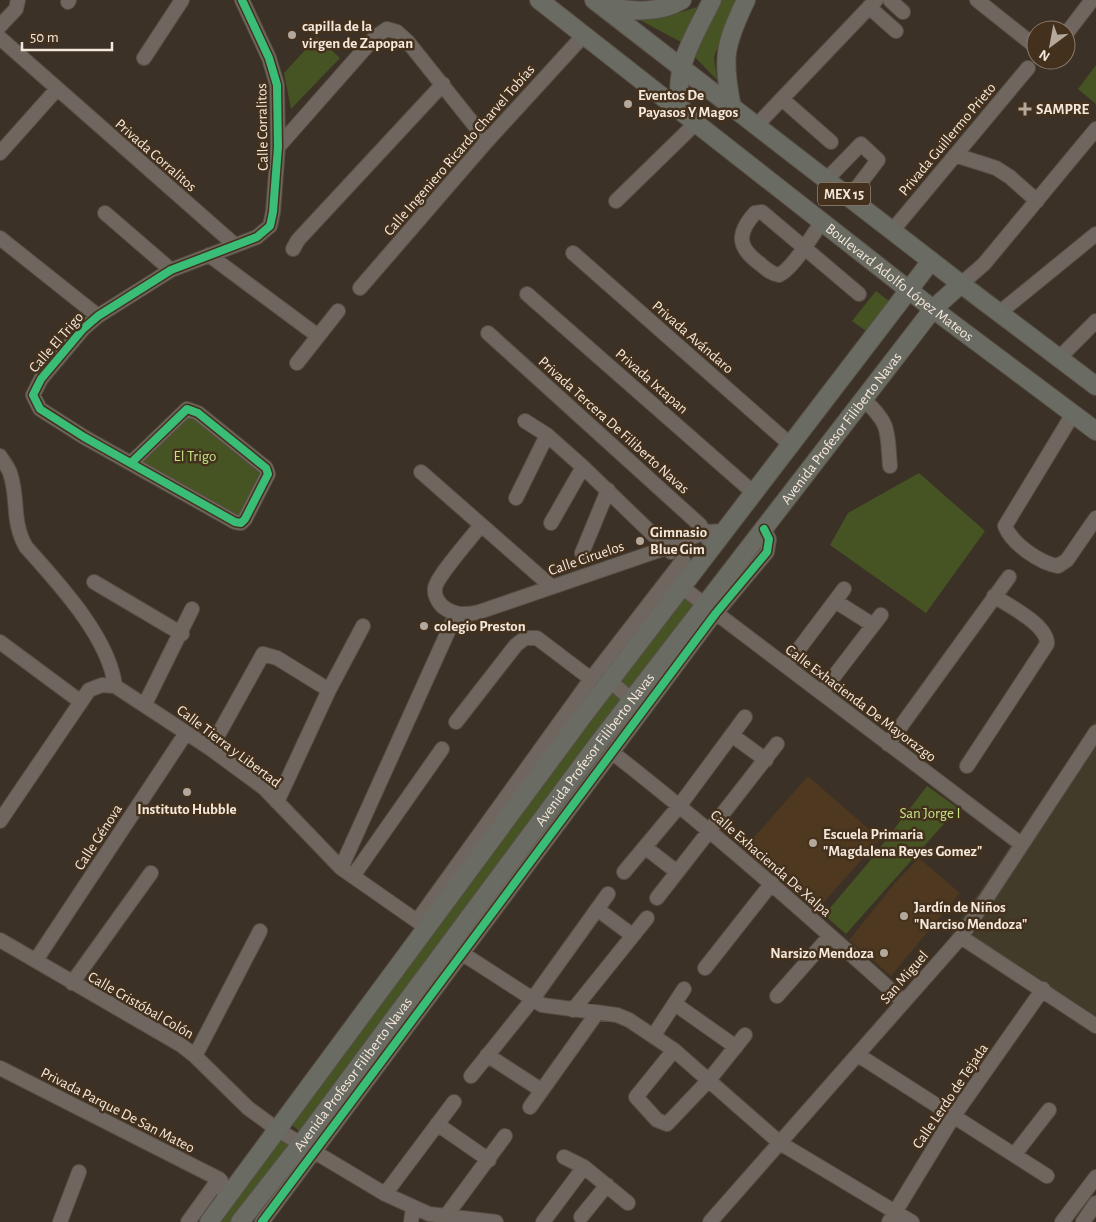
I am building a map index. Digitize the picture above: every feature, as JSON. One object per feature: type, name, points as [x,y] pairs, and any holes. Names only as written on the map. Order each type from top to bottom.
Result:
[{"type":"main road","name":"Boulevard Adolfo López Mateos","points":[[539,0],[933,309],[1096,432]]},
{"type":"main road","points":[[597,2],[623,10],[646,10],[666,8],[682,0]]},
{"type":"main road","points":[[682,112],[680,103],[680,67],[712,0]]},
{"type":"main road","points":[[732,108],[725,73],[725,60],[734,24],[746,0]]},
{"type":"main road","name":"MEX 15","points":[[597,2],[732,108],[1096,386]]},
{"type":"main road","name":"Avenida Profesor Filiberto Navas","points":[[210,1222],[278,1130],[422,924],[611,682],[676,582],[709,539],[725,530],[755,494],[931,261]]},
{"type":"main road","name":"Avenida Profesor Filiberto Navas","points":[[240,1222],[308,1148],[449,942],[632,700],[710,609],[764,529],[933,309],[961,284]]},
{"type":"street","points":[[144,58],[182,0]]},
{"type":"street","name":"Calle Corralitos","points":[[242,0],[274,73],[277,85],[278,147],[273,212],[267,230]]},
{"type":"street","points":[[890,0],[903,12]]},
{"type":"street","points":[[1076,21],[1092,0]]},
{"type":"street","points":[[0,26],[17,2]]},
{"type":"street","points":[[985,2],[1026,38]]},
{"type":"street","points":[[756,126],[873,4],[896,31]]},
{"type":"street","points":[[278,147],[384,30],[397,32],[443,84],[487,141]]},
{"type":"street","name":"Calle Ingeniero Ricardo Charvel Tobías","points":[[360,288],[487,141],[584,35]]},
{"type":"street","name":"Privada Corralitos","points":[[0,38],[235,245]]},
{"type":"street","name":"Privada Guillermo Prieto","points":[[892,231],[1026,70]]},
{"type":"street","points":[[293,249],[298,240],[443,84]]},
{"type":"street","points":[[0,153],[56,89]]},
{"type":"street","points":[[782,99],[831,142]]},
{"type":"street","points":[[616,201],[696,123]]},
{"type":"street","points":[[961,284],[984,264],[1096,129]]},
{"type":"street","points":[[826,180],[861,144],[878,160],[849,198]]},
{"type":"street","points":[[955,155],[996,168],[1010,177],[1037,201]]},
{"type":"street","points":[[822,222],[802,249],[788,269],[777,275],[752,259],[743,248],[741,240],[749,219],[759,212],[802,249],[859,294]]},
{"type":"street","points":[[105,213],[171,270]]},
{"type":"street","name":"Calle El Trigo","points":[[131,463],[177,417],[188,409],[198,413],[266,468],[268,474],[245,519],[241,523],[230,520],[131,463],[50,416],[40,409],[32,395],[41,379],[83,329],[98,316],[171,270],[257,238],[267,230]]},
{"type":"street","points":[[999,313],[1096,234]]},
{"type":"street","points":[[0,238],[98,316]]},
{"type":"street","name":"Privada Avándaro","points":[[573,253],[792,446]]},
{"type":"street","points":[[210,255],[318,336]]},
{"type":"street","name":"Privada Ixtapan","points":[[527,294],[755,494]]},
{"type":"street","points":[[296,363],[338,311]]},
{"type":"street","points":[[1059,358],[1096,321]]},
{"type":"street","name":"Privada Tercera De Filiberto Navas","points":[[488,333],[700,524],[709,539]]},
{"type":"street","points":[[864,400],[880,415],[887,426],[890,466]]},
{"type":"street","points":[[1073,414],[1005,526],[1015,540],[1040,560],[1058,566],[1067,560],[1096,518]]},
{"type":"street","points":[[525,421],[547,436],[583,467],[666,548],[689,565]]},
{"type":"street","points":[[516,498],[547,436]]},
{"type":"street","points":[[0,456],[10,473],[16,527],[20,536],[26,546],[78,609],[109,658],[113,668],[115,686],[97,686],[89,690],[0,821]]},
{"type":"street","points":[[550,523],[583,467]]},
{"type":"street","points":[[421,472],[552,587]]},
{"type":"street","points":[[582,553],[608,490]]},
{"type":"street","points":[[341,868],[456,614],[441,604],[436,598],[435,588],[441,576],[481,524]]},
{"type":"street","name":"Calle Ciruelos","points":[[456,614],[480,612],[666,548],[709,539]]},
{"type":"street","points":[[888,744],[1009,577]]},
{"type":"street","points":[[94,582],[182,634]]},
{"type":"street","points":[[422,924],[591,679],[676,582]]},
{"type":"street","name":"Calle Exhacienda De Mayorazgo","points":[[676,582],[1021,844]]},
{"type":"street","points":[[786,666],[844,589]]},
{"type":"street","points":[[967,766],[1047,644],[1045,633],[1039,626],[994,596]]},
{"type":"street","points":[[822,692],[877,620],[835,601]]},
{"type":"street","points":[[145,704],[182,634],[192,609]]},
{"type":"street","points":[[262,1222],[308,1148],[463,954],[613,753],[710,609]]},
{"type":"street","points":[[277,802],[329,690],[362,626]]},
{"type":"street","points":[[456,722],[516,645],[525,638],[537,638],[591,679]]},
{"type":"street","points":[[0,642],[81,702]]},
{"type":"street","points":[[218,735],[263,654],[277,658],[329,690]]},
{"type":"street","points":[[611,682],[632,700]]},
{"type":"street","name":"Calle Tierra y Libertad","points":[[115,686],[186,732],[264,788],[341,868],[422,924]]},
{"type":"street","points":[[624,872],[680,805],[733,736],[745,717]]},
{"type":"street","name":"Calle Génova","points":[[36,960],[186,732]]},
{"type":"street","name":"San Miguel","points":[[713,1221],[961,937],[1096,732]]},
{"type":"street","points":[[733,736],[766,760]]},
{"type":"street","points":[[657,898],[777,744]]},
{"type":"street","points":[[353,876],[442,749]]},
{"type":"street","name":"Calle Exhacienda De Xalpa","points":[[613,753],[680,805],[709,832],[772,883],[904,1002]]},
{"type":"street","points":[[646,848],[677,872]]},
{"type":"street","points":[[72,983],[152,873]]},
{"type":"street","points":[[705,968],[772,883]]},
{"type":"street","points":[[471,1076],[532,1000],[608,894]]},
{"type":"street","points":[[597,909],[632,935]]},
{"type":"street","points":[[573,1010],[647,918]]},
{"type":"street","points":[[194,1056],[260,931]]},
{"type":"street","points":[[777,996],[830,936]]},
{"type":"street","points":[[961,937],[1096,1026]]},
{"type":"street","name":"Calle Cristóbal Colón","points":[[0,940],[159,1032],[194,1056],[236,1097],[278,1130],[385,1194],[412,1215],[446,1216],[496,1222]]},
{"type":"street","points":[[463,954],[532,1000],[542,1004],[573,1010],[622,1016],[654,1035],[674,1050],[780,1143],[892,1217],[912,1222]]},
{"type":"street","points":[[654,1035],[684,989]]},
{"type":"street","name":"Calle Lerdo de Tejada","points":[[892,1217],[953,1117],[1042,989]]},
{"type":"street","points":[[675,1004],[736,1047]]},
{"type":"street","points":[[530,1107],[597,1013]]},
{"type":"street","points":[[674,1050],[636,1097],[657,1120],[669,1124],[709,1080],[745,1035]]},
{"type":"street","points":[[487,1055],[541,1090]]},
{"type":"street","points":[[858,1055],[1047,1176]]},
{"type":"street","name":"Privada Parque De San Mateo","points":[[0,1068],[220,1180]]},
{"type":"street","points":[[385,1194],[454,1102]]},
{"type":"street","points":[[1014,1155],[1048,1110]]},
{"type":"street","points":[[437,1124],[489,1160]]},
{"type":"street","points":[[446,1216],[505,1136]]},
{"type":"street","points":[[564,1157],[584,1167],[628,1204]]},
{"type":"street","points":[[543,1222],[584,1167]]},
{"type":"street","points":[[60,1222],[79,1172]]},
{"type":"street","points":[[188,1222],[220,1180],[248,1172]]},
{"type":"street","points":[[1062,1222],[1096,1177]]},
{"type":"street","points":[[220,1180],[226,1201]]},
{"type":"street","points":[[581,1217],[607,1185]]},
{"type":"street","points":[[1083,1222],[1096,1203]]},
{"type":"shaded area","points":[[1096,719],[1096,1026],[950,935]]},
{"type":"shaded area","name":"Escuela Primaria \"Magdalena Reyes Gomez\"","points":[[808,776],[880,839],[818,909],[746,846]]},
{"type":"shaded area","name":"Jardín de Niños \"Narciso Mendoza\"","points":[[919,858],[960,893],[891,976],[849,940],[894,884]]},
{"type":"green space","points":[[721,0],[735,0],[714,57],[717,80],[694,56]]},
{"type":"green space","points":[[697,7],[681,42],[638,19],[665,17]]},
{"type":"green space","points":[[317,37],[340,58],[291,109],[284,73]]},
{"type":"green space","points":[[1096,65],[1096,104],[1078,89]]},
{"type":"green space","points":[[876,291],[889,301],[866,331],[852,321]]},
{"type":"green space","name":"El Trigo","points":[[192,410],[266,477],[244,521],[137,466]]},
{"type":"green space","points":[[919,473],[985,531],[926,613],[830,545],[848,513]]},
{"type":"green space","points":[[681,594],[696,604],[633,687],[628,688],[619,680]]},
{"type":"green space","points":[[608,693],[617,695],[623,703],[304,1129],[299,1131],[293,1126],[291,1119]]},
{"type":"green space","name":"San Jorge I","points":[[927,786],[958,808],[846,934],[824,915],[869,862]]},
{"type":"green space","points":[[281,1131],[294,1138],[231,1222],[213,1222]]},
{"type":"cycle path","points":[[131,463],[187,409],[198,413],[266,468],[268,474],[245,519],[241,523],[235,522],[84,437],[40,409],[33,395],[41,379],[83,329],[98,316],[171,270],[257,237],[270,226],[273,212],[278,147],[277,85],[269,58],[242,0]]},
{"type":"cycle path","points":[[262,1222],[716,613],[767,552],[769,539],[764,529]]},
{"type":"place","name":"capilla de la virgen de Zapopan","points":[[292,35]]},
{"type":"place","name":"Eventos De Payasos Y Magos","points":[[628,104]]},
{"type":"place","name":"SAMPRE","points":[[1025,109]]},
{"type":"place","name":"Gimnasio Blue Gim","points":[[640,541]]},
{"type":"place","name":"colegio Preston","points":[[424,626]]},
{"type":"place","name":"Instituto Hubble","points":[[187,792]]},
{"type":"place","name":"Escuela Primaria \"Magdalena Reyes Gomez\"","points":[[813,843]]},
{"type":"place","name":"Jardín de Niños \"Narciso Mendoza\"","points":[[904,916]]},
{"type":"place","name":"Narsizo Mendoza","points":[[884,953]]}]
